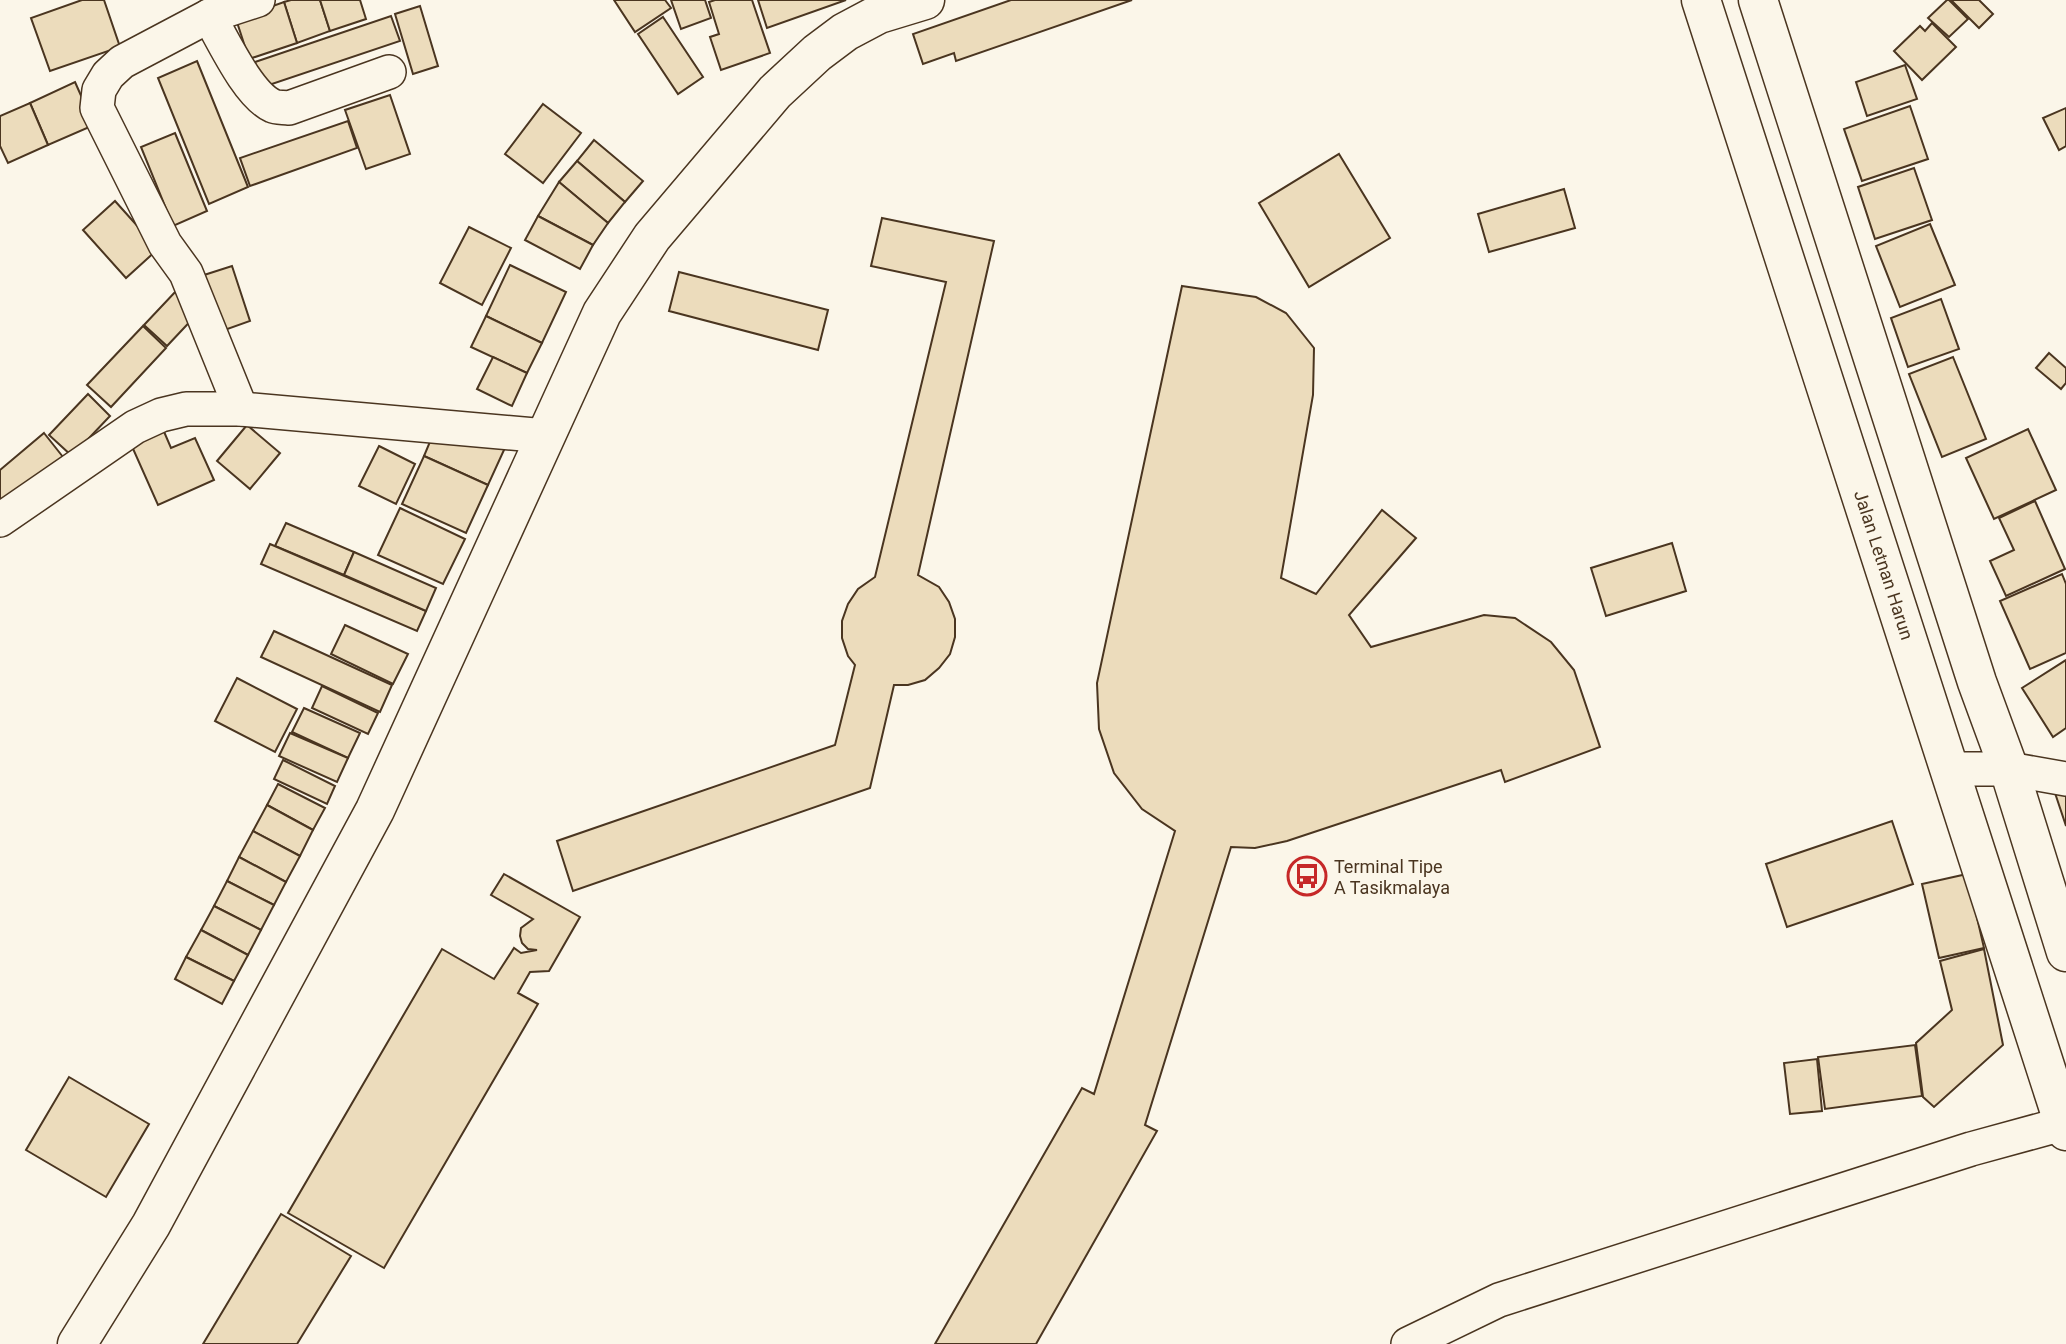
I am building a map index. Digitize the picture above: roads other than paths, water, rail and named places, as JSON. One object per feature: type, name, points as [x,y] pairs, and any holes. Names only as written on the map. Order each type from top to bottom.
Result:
[{"type":"main road","points":[[77,1344],[151,1225],[375,810],[602,313],[652,237],[775,92],[817,53],[845,32],[879,14],[925,0]]},
{"type":"main road","name":"Jalan Letnan Harun","points":[[1701,0],[2065,1126]]},
{"type":"main road","points":[[1758,0],[1972,669],[2009,769],[2066,952]]},
{"type":"street","points":[[241,409],[186,273],[166,244],[97,107],[99,90],[108,75],[121,62],[209,16],[258,0]]},
{"type":"street","points":[[209,16],[250,85],[260,97],[273,106],[289,108],[389,72]]},
{"type":"street","points":[[0,520],[135,427],[161,415],[186,409],[241,409],[546,436]]},
{"type":"street","points":[[1948,769],[2009,769],[2066,779]]},
{"type":"street","points":[[1408,1344],[1499,1300],[1970,1149],[2065,1126]]},
{"type":"place","name":"Terminal Tipe A Tasikmalaya","points":[[1307,876]]}]
